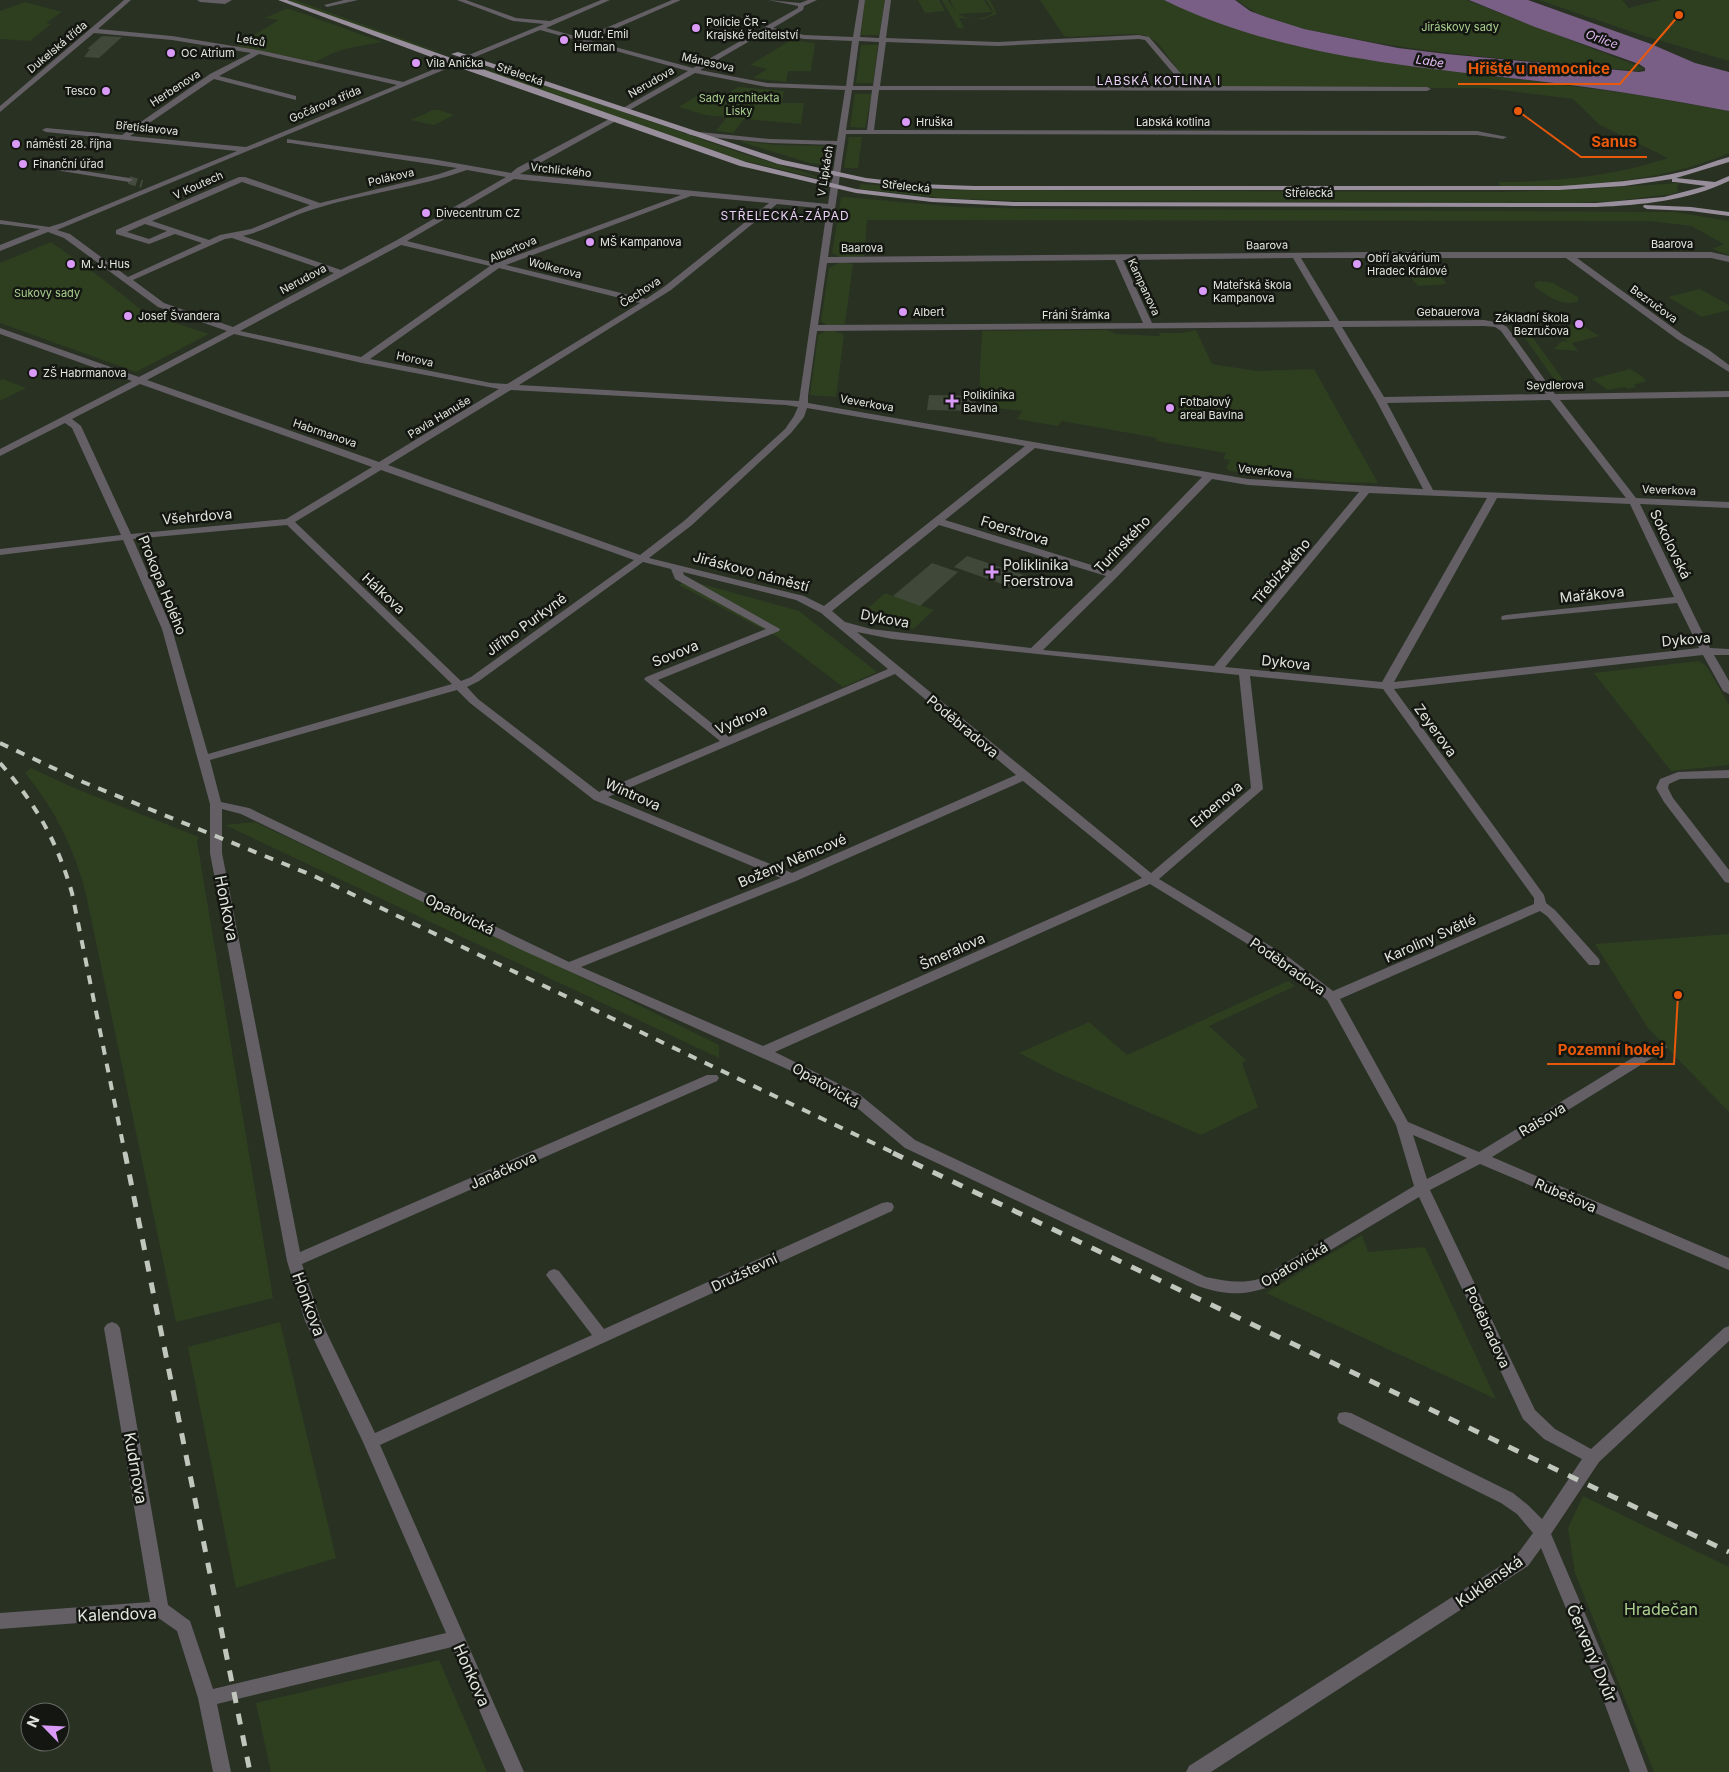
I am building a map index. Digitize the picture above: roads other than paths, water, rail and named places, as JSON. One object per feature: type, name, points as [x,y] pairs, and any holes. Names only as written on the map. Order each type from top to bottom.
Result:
[{"type":"main road","name":"Střelecká","points":[[281,0],[743,164],[835,187],[907,198],[1014,204],[1560,205],[1670,208],[1729,214]]},
{"type":"main road","points":[[302,0],[434,46]]},
{"type":"main road","name":"Střelecká","points":[[444,50],[773,160],[836,175],[919,186],[974,188],[1503,189],[1612,185],[1676,175],[1729,159]]},
{"type":"main road","points":[[1729,164],[1691,181],[1685,188],[1686,194],[1696,203],[1729,214]]},
{"type":"main road","name":"Střelecká","points":[[1560,205],[1632,202],[1686,194],[1729,178]]},
{"type":"main road","points":[[1612,185],[1691,181],[1729,187]]},
{"type":"street","name":"Dukelská třída","points":[[0,110],[128,0]]},
{"type":"street","points":[[200,0],[225,2],[229,0]]},
{"type":"street","points":[[327,5],[355,0]]},
{"type":"street","points":[[460,0],[521,22],[554,22]]},
{"type":"street","name":"Gočárova třída","points":[[0,248],[33,234],[52,230],[607,0]]},
{"type":"street","points":[[584,40],[678,0]]},
{"type":"street","points":[[771,0],[801,5]]},
{"type":"street","name":"Nerudova","points":[[626,110],[801,9],[801,5],[814,0]]},
{"type":"street","name":"V Lipkách","points":[[804,405],[862,0]]},
{"type":"street","points":[[870,132],[878,88],[888,0]]},
{"type":"street","name":"Mánesova","points":[[539,28],[694,70],[767,85],[878,88]]},
{"type":"street","points":[[766,29],[804,37],[998,44],[1147,38],[1189,88]]},
{"type":"street","name":"Letců","points":[[94,30],[172,38],[256,53],[403,84]]},
{"type":"street","name":"Herbenova","points":[[125,136],[213,76],[256,53]]},
{"type":"street","name":"Herbenova","points":[[213,76],[293,98]]},
{"type":"street","points":[[878,88],[1427,89]]},
{"type":"street","name":"Nerudova","points":[[0,452],[400,242],[513,176],[520,170],[613,119]]},
{"type":"street","name":"Břetislavova","points":[[46,130],[246,149]]},
{"type":"street","name":"Labská kotlina","points":[[842,132],[1477,133],[1503,138]]},
{"type":"street","name":"Střelecká","points":[[690,133],[770,141],[841,144]]},
{"type":"street","name":"Vrchlického","points":[[290,140],[467,167],[513,176],[690,195],[831,207]]},
{"type":"street","points":[[49,167],[129,180]]},
{"type":"street","name":"Polákova","points":[[319,205],[442,176],[467,167]]},
{"type":"street","name":"V Koutech","points":[[175,231],[149,242],[119,232],[242,179],[319,205]]},
{"type":"street","points":[[142,184],[153,188]]},
{"type":"street","name":"Albertova","points":[[362,360],[498,265],[690,195]]},
{"type":"street","name":"Čechova","points":[[509,388],[668,288],[774,203]]},
{"type":"street","points":[[127,280],[231,234],[253,231],[319,205]]},
{"type":"street","points":[[144,221],[210,243]]},
{"type":"street","points":[[0,222],[52,230]]},
{"type":"street","name":"Gočárova třída","points":[[0,255],[40,238],[52,230]]},
{"type":"street","name":"Horova","points":[[52,230],[67,236],[161,305],[246,336],[491,386],[786,402],[804,405]]},
{"type":"street","points":[[231,234],[341,273]]},
{"type":"street","name":"Wolkerova","points":[[400,242],[647,302]]},
{"type":"street","name":"Baarova","points":[[824,260],[1568,255],[1711,255],[1729,259]]},
{"type":"street","name":"Bezručova","points":[[1568,255],[1680,337],[1706,352],[1729,369]]},
{"type":"street","points":[[1296,256],[1338,324],[1381,400],[1430,493]]},
{"type":"street","name":"Kampanova","points":[[1118,258],[1149,326]]},
{"type":"street","name":"Gebauerova","points":[[1338,324],[1484,323],[1497,325],[1504,329],[1552,396]]},
{"type":"street","name":"Fráni Šrámka","points":[[814,328],[1338,324]]},
{"type":"street","name":"Habrmanova","points":[[0,331],[642,559]]},
{"type":"street","name":"Pavla Hanuše","points":[[381,466],[509,388]]},
{"type":"street","name":"Seydlerova","points":[[1381,400],[1729,394]]},
{"type":"street","name":"Sokolovská","points":[[1552,396],[1634,502],[1706,651],[1729,691]]},
{"type":"street","name":"Veverkova","points":[[804,405],[1034,444],[1208,477],[1285,486],[1729,505]]},
{"type":"street","name":"Jiřího Purkyně","points":[[202,759],[459,686],[475,679],[642,559],[688,523],[788,431],[799,417],[804,405]]},
{"type":"street","name":"Prokopa Holého","points":[[65,418],[76,426],[127,536],[166,630],[216,804]]},
{"type":"street","points":[[825,611],[1034,444]]},
{"type":"street","name":"Všehrdova","points":[[0,552],[127,536],[289,522],[381,466]]},
{"type":"street","name":"Turinského","points":[[1034,652],[1208,477]]},
{"type":"street","name":"Třebízského","points":[[1217,670],[1366,490]]},
{"type":"street","points":[[1386,686],[1493,496]]},
{"type":"street","name":"Foerstrova","points":[[937,521],[1112,575]]},
{"type":"street","name":"Hálkova","points":[[289,522],[360,592],[446,671],[459,686]]},
{"type":"street","name":"Jiráskovo náměstí","points":[[642,559],[800,598],[825,611],[841,624]]},
{"type":"street","name":"Jiráskovo náměstí","points":[[676,567],[679,577],[775,629]]},
{"type":"street","name":"Mařákova","points":[[1506,618],[1681,599]]},
{"type":"street","name":"Dykova","points":[[841,624],[868,632],[892,636],[1034,652],[1386,686],[1706,651],[1729,652]]},
{"type":"street","name":"Poděbradova","points":[[841,624],[1151,879],[1282,959],[1332,997],[1403,1125],[1422,1188],[1533,1421],[1547,1432],[1593,1457]]},
{"type":"street","name":"Sovova","points":[[727,741],[650,679],[775,629]]},
{"type":"street","name":"Vydrova","points":[[598,797],[895,670]]},
{"type":"street","name":"Erbenova","points":[[1151,879],[1256,789],[1244,673]]},
{"type":"street","name":"Wintrova","points":[[459,686],[474,701],[598,797],[792,878]]},
{"type":"street","name":"Zeyerova","points":[[1386,686],[1540,898],[1540,905],[1551,913],[1594,962]]},
{"type":"street","points":[[1729,774],[1678,776],[1664,782],[1662,788],[1668,799],[1729,879]]},
{"type":"street","name":"Boženy Němcové","points":[[569,967],[792,878],[1024,776]]},
{"type":"street","name":"Opatovická","points":[[216,804],[245,810],[569,967],[765,1051],[846,1093],[860,1102],[895,1134],[910,1144],[1212,1285],[1246,1288],[1264,1283],[1422,1188]]},
{"type":"street","name":"Honkova","points":[[216,804],[216,853],[294,1261],[313,1320],[371,1442],[515,1772]]},
{"type":"street","name":"Šmeralova","points":[[765,1051],[1151,879]]},
{"type":"street","name":"Karoliny Světlé","points":[[1332,997],[1535,909],[1540,905]]},
{"type":"street","name":"Raisova","points":[[1422,1188],[1479,1158],[1660,1047]]},
{"type":"street","name":"Janáčkova","points":[[294,1261],[712,1078]]},
{"type":"street","name":"Rubešova","points":[[1403,1125],[1729,1264]]},
{"type":"street","name":"Družstevní","points":[[371,1442],[886,1207]]},
{"type":"street","points":[[554,1275],[602,1337]]},
{"type":"street","name":"Kudrnova","points":[[112,1328],[160,1609]]},
{"type":"street","name":"Kuklenská","points":[[1195,1772],[1522,1561],[1543,1535],[1577,1479],[1593,1457],[1729,1332]]},
{"type":"street","points":[[1345,1418],[1521,1506],[1543,1535]]},
{"type":"street","name":"Červený Dvůr","points":[[1543,1535],[1613,1702],[1639,1772]]},
{"type":"street","name":"Kalendova","points":[[0,1621],[160,1609],[184,1626],[207,1698]]},
{"type":"street","points":[[222,1772],[207,1698],[456,1638]]},
{"type":"water","points":[[1164,0],[1235,0],[1250,11],[1304,29],[1398,48],[1639,72],[1645,71],[1645,68],[1639,64],[1535,27],[1469,0],[1528,0],[1651,44],[1695,63],[1729,72],[1729,111],[1620,92],[1355,58],[1257,36],[1210,20]]},
{"type":"tunnel","points":[[129,180],[142,184]]},
{"type":"railway","points":[[0,743],[83,782],[314,876],[896,1154]]},
{"type":"railway","points":[[0,763],[35,808],[52,840],[66,874],[72,893],[125,1154]]},
{"type":"railway","points":[[125,1153],[250,1772]]},
{"type":"railway","points":[[893,1153],[1729,1552]]},
{"type":"place","name":"Hřiště u nemocnice","points":[[1679,15]]},
{"type":"place","name":"Policie ČR - Krajské ředitelství","points":[[696,28]]},
{"type":"place","name":"Mudr. Emil Herman","points":[[564,40]]},
{"type":"place","name":"OC Atrium","points":[[171,53]]},
{"type":"place","name":"Vila Anička","points":[[416,63]]},
{"type":"place","name":"Tesco","points":[[106,91]]},
{"type":"place","name":"Sanus","points":[[1518,111]]},
{"type":"place","name":"Hruška","points":[[906,122]]},
{"type":"place","name":"náměstí 28. října","points":[[16,144]]},
{"type":"place","name":"Finanční úřad","points":[[23,164]]},
{"type":"place","name":"Divecentrum CZ","points":[[426,213]]},
{"type":"place","name":"MŠ Kampanova","points":[[590,242]]},
{"type":"place","name":"M. J. Hus","points":[[71,264]]},
{"type":"place","name":"Obří akvárium Hradec Králové","points":[[1357,264]]},
{"type":"place","name":"Mateřská škola Kampanova","points":[[1203,291]]},
{"type":"place","name":"Albert","points":[[903,312]]},
{"type":"place","name":"Josef Švandera","points":[[128,316]]},
{"type":"place","name":"Základní škola Bezručova","points":[[1579,324]]},
{"type":"place","name":"ZŠ Habrmanova","points":[[33,373]]},
{"type":"place","name":"Poliklinika Bavlna","points":[[952,401]]},
{"type":"place","name":"Fotbalový areal Bavlna","points":[[1170,408]]},
{"type":"place","name":"Poliklinika Foerstrova","points":[[992,572]]},
{"type":"place","name":"Pozemní hokej","points":[[1678,995]]},
{"type":"district","name":"LABSKÁ KOTLINA I","points":[[1159,80]]},
{"type":"district","name":"STŘELECKÁ-ZÁPAD","points":[[785,215]]},
{"type":"park label","name":"Jiráskovy sady","points":[[1460,27]]},
{"type":"park label","name":"Sady architekta Lisky","points":[[739,104]]},
{"type":"park label","name":"Sukovy sady","points":[[47,293]]},
{"type":"park label","name":"Hradečan","points":[[1661,1609]]},
{"type":"water label","name":"Orlice","points":[[1602,39]]},
{"type":"water label","name":"Labe","points":[[1430,61]]}]
